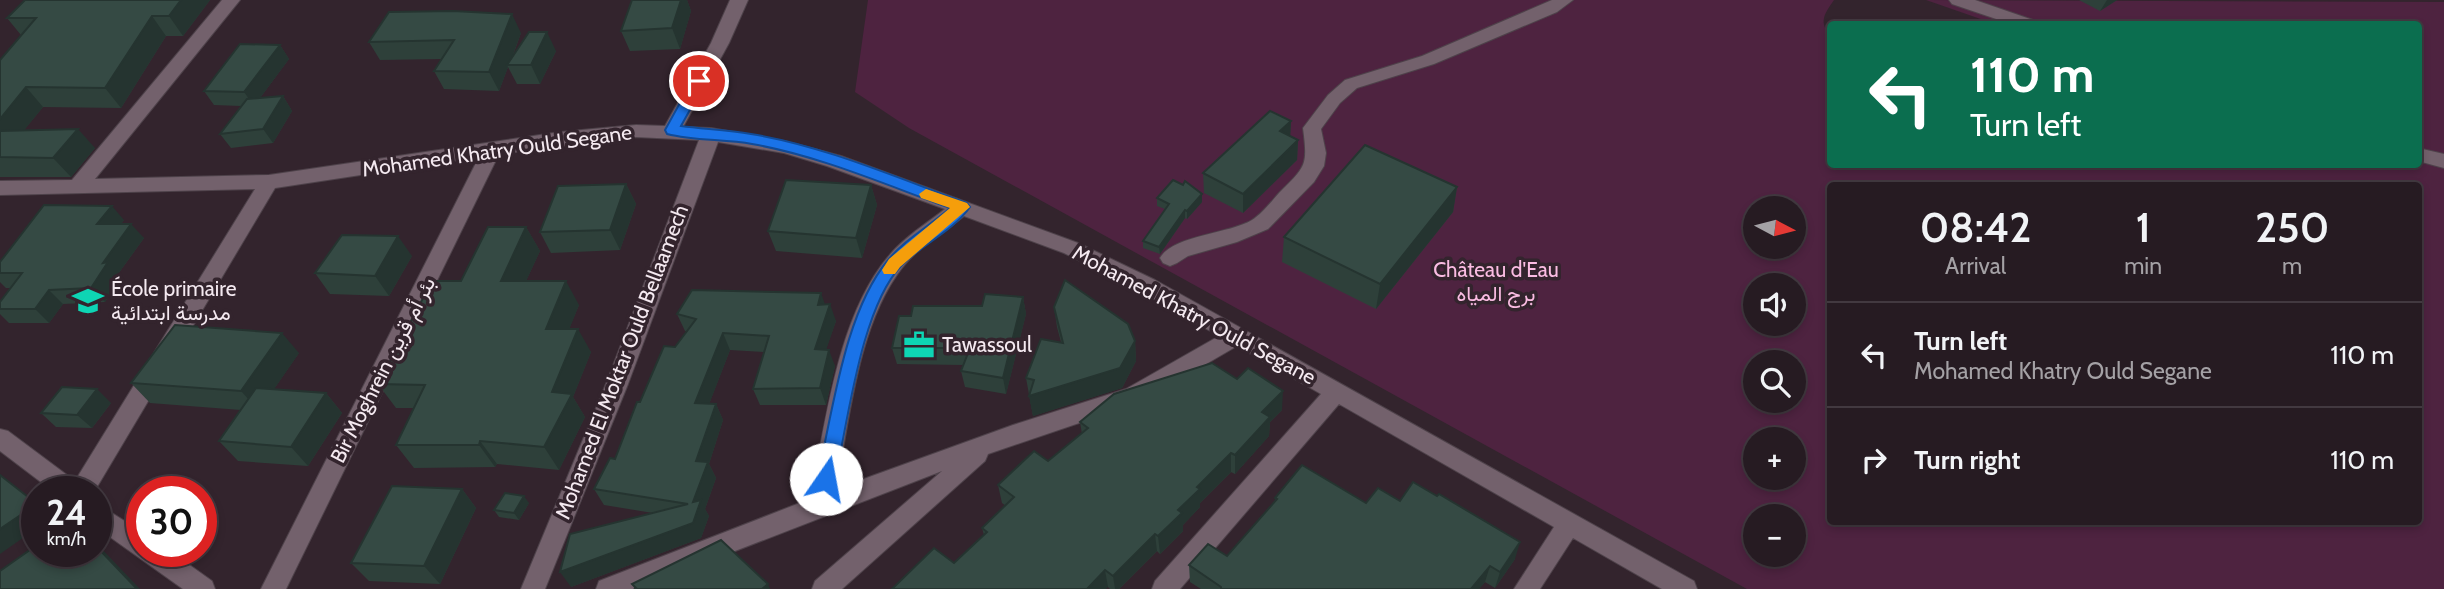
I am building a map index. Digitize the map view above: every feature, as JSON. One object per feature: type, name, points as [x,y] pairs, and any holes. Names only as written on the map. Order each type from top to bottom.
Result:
[{"type":"street","points":[[78,186],[231,0]]},
{"type":"street","points":[[672,130],[720,43],[739,0]]},
{"type":"street","points":[[1170,258],[1181,250],[1230,237],[1261,223],[1307,177],[1314,166],[1316,153],[1312,128],[1334,99],[1352,84],[1428,60],[1564,0]]},
{"type":"street","points":[[1958,0],[2018,21]]},
{"type":"street","name":"Mohamed Khatry Ould Segane","points":[[0,188],[270,182],[560,138],[672,130],[752,139],[834,161],[1071,248],[1237,335],[1685,589]]},
{"type":"street","name":"Mohamed El Moktar Ould Bellaamech","points":[[533,589],[617,384],[711,134]]},
{"type":"street","name":"Bir Moghrein بئر أم قرين","points":[[273,589],[492,149]]},
{"type":"street","points":[[2422,155],[2444,161]]},
{"type":"street","points":[[91,476],[270,182]]},
{"type":"street","points":[[821,505],[855,351],[872,298],[894,263],[962,207]]},
{"type":"street","points":[[607,589],[821,505],[1133,396],[1237,335]]},
{"type":"street","points":[[1164,589],[1337,391]]},
{"type":"street","points":[[0,438],[51,476]]},
{"type":"street","points":[[824,589],[986,446]]},
{"type":"street","points":[[1526,589],[1569,524]]},
{"type":"street","points":[[172,567],[203,589]]},
{"type":"green space","name":"Château d'Eau برج المياه","points":[[868,0],[1834,0],[1824,22],[1827,31],[1827,168],[2422,168],[2422,21],[1986,21],[1926,0],[2444,2],[2444,589],[1747,589],[909,128],[855,92]]},
{"type":"building","points":[[25,0],[181,0],[169,16],[152,16],[105,88],[26,87],[0,119],[0,60],[36,18],[7,18]]},
{"type":"building","points":[[632,0],[681,0],[672,28],[621,31]]},
{"type":"building","points":[[389,12],[512,14],[489,72],[434,71],[454,40],[369,42]]},
{"type":"building","points":[[529,32],[547,32],[531,65],[507,65]]},
{"type":"building","points":[[240,44],[280,45],[244,92],[204,91]]},
{"type":"building","points":[[283,96],[263,129],[220,134],[247,99]]},
{"type":"building","points":[[1270,111],[1291,121],[1280,131],[1298,140],[1243,194],[1203,173]]},
{"type":"building","points":[[78,129],[53,158],[0,157],[0,131]]},
{"type":"building","points":[[1365,145],[1457,187],[1380,284],[1284,237]]},
{"type":"building","points":[[786,180],[871,185],[856,238],[768,231]]},
{"type":"building","points":[[1173,180],[1183,185],[1185,181],[1202,194],[1185,210],[1159,247],[1143,241],[1169,204],[1157,198]]},
{"type":"building","points":[[626,184],[610,230],[540,232],[558,186]]},
{"type":"building","points":[[44,205],[112,206],[97,224],[131,224],[103,263],[108,262],[91,288],[49,290],[35,309],[0,309],[0,302],[22,273],[0,273],[0,262]]},
{"type":"building","points":[[488,227],[526,227],[501,281],[566,281],[546,329],[578,329],[552,392],[572,394],[544,447],[480,441],[479,445],[396,445],[425,385],[378,384],[432,281],[461,281]]},
{"type":"building","points":[[342,235],[398,236],[375,276],[315,273]]},
{"type":"building","points":[[1065,280],[1128,324],[1135,341],[1120,368],[1029,396],[1034,380],[1026,378],[1041,339],[1063,343],[1054,307]]},
{"type":"building","points":[[692,290],[821,293],[818,305],[830,304],[815,349],[829,350],[820,388],[753,389],[769,336],[723,333],[695,403],[716,404],[696,461],[708,462],[693,502],[701,500],[693,523],[560,572],[570,534],[688,504],[594,489],[610,458],[615,459],[637,402],[640,402],[664,346],[675,347],[696,319],[677,314]]},
{"type":"building","points":[[985,294],[1023,297],[1003,378],[961,371],[970,348],[892,348],[899,316],[911,316],[913,306],[982,306]]},
{"type":"building","points":[[175,325],[282,333],[241,391],[131,383]]},
{"type":"building","points":[[1212,363],[1237,379],[1248,368],[1283,391],[1262,412],[1270,417],[1235,455],[1231,453],[1197,487],[1200,489],[1178,510],[1182,513],[1158,536],[1155,534],[1113,576],[1105,570],[1087,589],[892,589],[934,548],[954,563],[987,532],[982,528],[1014,497],[998,485],[1034,451],[1048,461],[1088,428],[1080,422],[1114,394]]},
{"type":"building","points":[[62,387],[97,389],[77,415],[41,413]]},
{"type":"building","points":[[256,388],[326,393],[291,447],[219,441]]},
{"type":"building","points":[[1302,465],[1366,503],[1378,488],[1400,501],[1413,482],[1437,496],[1439,494],[1520,542],[1500,572],[1490,566],[1471,589],[1221,589],[1189,565],[1208,544],[1227,556],[1277,499],[1275,498]]},
{"type":"building","points":[[0,475],[21,491],[21,515],[0,529]]},
{"type":"building","points":[[392,486],[462,489],[424,566],[351,563]]},
{"type":"building","points":[[505,493],[524,496],[514,513],[494,510]]},
{"type":"building","points":[[721,540],[768,584],[762,589],[634,589],[636,588],[632,584]]},
{"type":"building","points":[[21,556],[21,567],[112,567],[112,563],[137,589],[0,589],[0,571]]},
{"type":"slow traffic","points":[[890,270],[894,263],[962,207],[926,194]]},
{"type":"place","name":"École primaire مدرسة ابتدائية","points":[[88,301]]},
{"type":"place","name":"Tawassoul","points":[[919,345]]},
{"type":"route","points":[[699,81],[672,130],[752,139],[784,147],[834,161],[962,207],[894,263],[872,298],[855,351],[826,479]]}]
